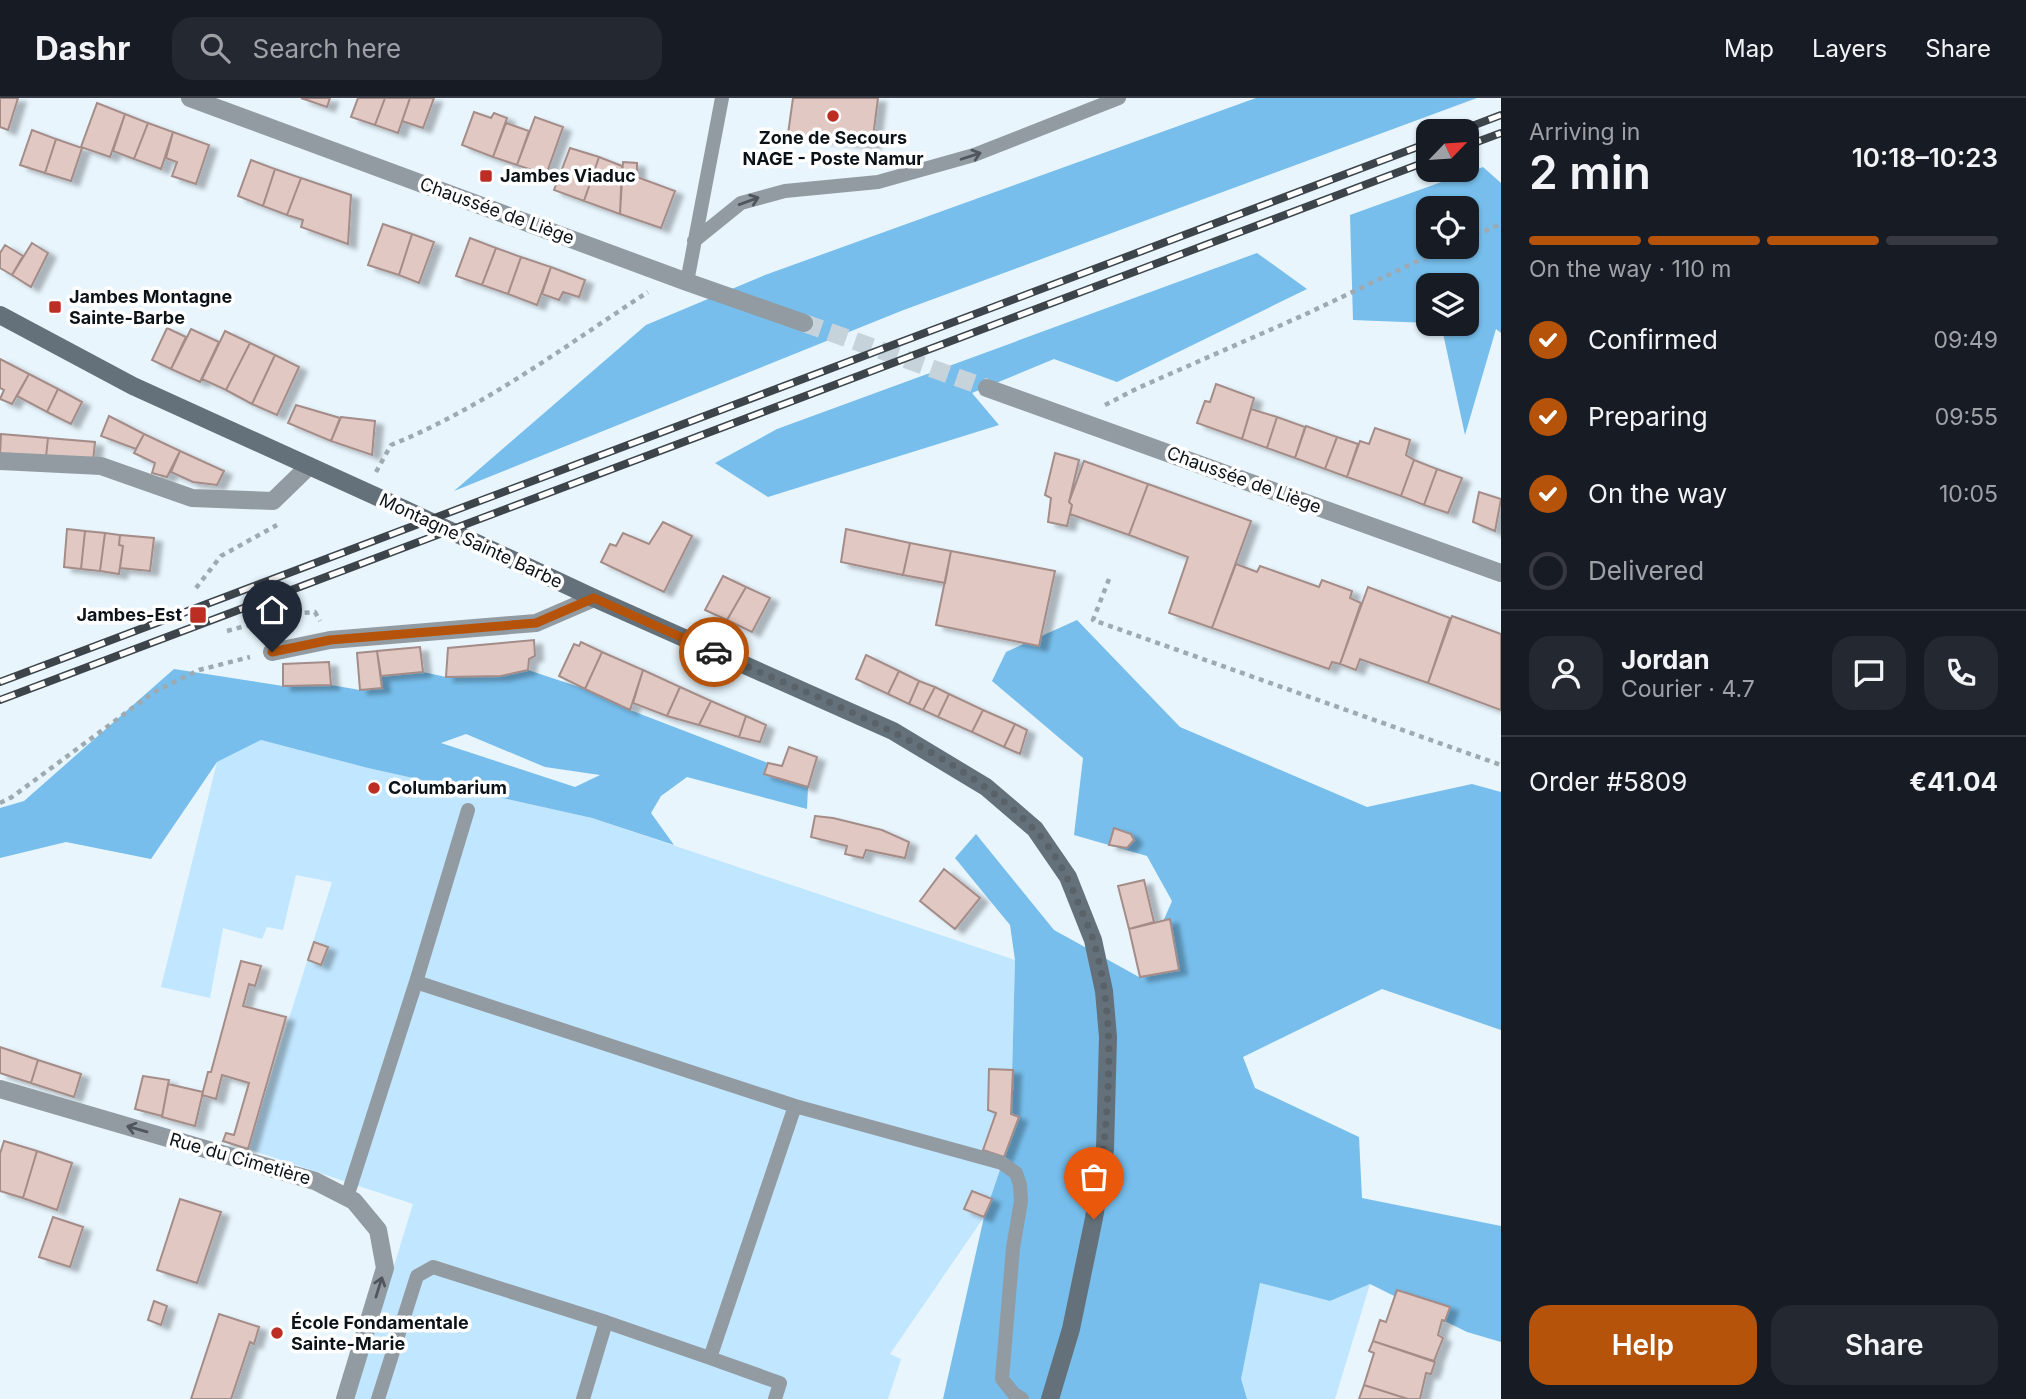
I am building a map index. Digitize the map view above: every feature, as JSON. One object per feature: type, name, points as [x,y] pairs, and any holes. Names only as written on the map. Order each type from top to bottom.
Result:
[{"type":"main road","name":"Montagne Sainte Barbe","points":[[0,315],[133,386],[594,598],[893,731],[986,787],[1035,829],[1068,877],[1093,940],[1104,991],[1108,1037],[1105,1149],[1094,1219],[1071,1329],[1050,1399]]},
{"type":"street","name":"Chaussée de Liège","points":[[190,98],[804,323]]},
{"type":"street","name":"Chaussée de Liège","points":[[988,388],[1501,573]]},
{"type":"street","points":[[0,461],[101,466],[192,498],[273,501],[309,466]]},
{"type":"street","points":[[272,652],[330,640],[536,623],[594,598]]},
{"type":"street","name":"Rue du Cimetière","points":[[0,1089],[315,1181],[354,1201],[377,1230],[385,1268],[345,1399]]},
{"type":"lane","points":[[679,279],[694,241],[723,98]]},
{"type":"lane","points":[[694,241],[741,203],[785,191],[890,179],[974,155],[1119,98]]},
{"type":"lane","points":[[347,1197],[468,810]]},
{"type":"lane","points":[[416,982],[795,1106],[1002,1163],[1016,1173],[1021,1201],[1013,1248],[1002,1379],[1013,1394],[1022,1399]]},
{"type":"lane","points":[[710,1358],[795,1106]]},
{"type":"lane","points":[[378,1399],[417,1276],[433,1267],[606,1322],[780,1383],[775,1399]]},
{"type":"lane","points":[[583,1399],[606,1322]]},
{"type":"path","points":[[1479,233],[1501,224]]},
{"type":"path","points":[[1076,419],[1422,259]]},
{"type":"path","points":[[366,491],[391,444],[431,429],[679,279]]},
{"type":"path","points":[[196,587],[221,556],[287,517]]},
{"type":"path","points":[[1109,579],[1093,620],[1501,765]]},
{"type":"path","points":[[227,631],[289,614],[315,612],[330,640]]},
{"type":"path","points":[[0,803],[154,692],[199,670],[272,652]]},
{"type":"shaded area","points":[[1256,98],[1477,98],[901,311],[454,491],[646,325],[765,275]]},
{"type":"shaded area","points":[[1483,167],[1501,183],[1501,333],[1496,329],[1465,435],[1444,336],[1479,336],[1479,273],[1416,273],[1416,323],[1353,320],[1350,215],[1441,182],[1479,182],[1479,168]]},
{"type":"shaded area","points":[[1257,253],[1307,289],[1117,382],[1054,359],[972,393],[999,425],[768,497],[715,463],[777,429]]},
{"type":"shaded area","points":[[1077,620],[1180,727],[1367,807],[1472,784],[1501,792],[1501,1030],[1382,989],[1243,1057],[1255,1088],[1359,1137],[1362,1198],[1501,1226],[1501,1342],[1467,1332],[1370,1284],[1330,1301],[1260,1283],[1241,1379],[1247,1399],[943,1399],[984,1217],[1018,1117],[1011,1114],[1015,960],[1010,925],[955,858],[976,834],[1054,930],[1139,977],[1172,901],[1147,856],[1074,835],[1083,758],[992,681],[1006,652]]},
{"type":"shaded area","points":[[174,669],[283,686],[331,685],[360,690],[382,688],[381,676],[423,672],[446,677],[500,676],[528,670],[585,689],[630,710],[768,763],[765,775],[808,787],[807,809],[687,777],[661,796],[651,813],[674,845],[592,818],[368,768],[261,740],[217,762],[151,859],[66,842],[0,858],[0,808],[24,801]],"holes":[[[466,734],[545,767],[600,775],[575,787],[441,743]]]},
{"type":"shaded area","points":[[261,740],[368,768],[592,818],[1015,960],[1011,1114],[1019,1117],[984,1217],[890,1354],[901,1359],[888,1399],[353,1399],[413,1204],[248,1149],[332,882],[296,875],[283,930],[267,927],[262,939],[223,928],[210,998],[161,987],[217,762]]},
{"type":"shaded area","points":[[1260,1283],[1330,1301],[1370,1284],[1335,1399],[1247,1399],[1240,1379]]},
{"type":"building","points":[[0,98],[18,98],[8,130],[0,127]]},
{"type":"building","points":[[301,98],[330,98],[327,107]]},
{"type":"building","points":[[358,98],[385,98],[375,125],[351,117]]},
{"type":"building","points":[[385,98],[410,98],[398,133],[375,125]]},
{"type":"building","points":[[410,98],[434,98],[423,128],[402,121]]},
{"type":"building","name":"Zone de Secours NAGE - Poste Namur","points":[[793,98],[878,98],[872,145],[788,134]]},
{"type":"building","points":[[97,103],[125,114],[110,157],[81,147]]},
{"type":"building","points":[[474,112],[491,118],[494,113],[507,118],[493,157],[462,145]]},
{"type":"building","points":[[125,114],[148,123],[134,159],[113,151]]},
{"type":"building","points":[[535,117],[563,127],[546,175],[517,165]]},
{"type":"building","points":[[148,123],[173,132],[161,169],[134,159]]},
{"type":"building","points":[[506,123],[529,131],[517,165],[493,157]]},
{"type":"building","points":[[32,130],[56,139],[45,173],[20,165]]},
{"type":"building","points":[[173,132],[209,145],[196,184],[172,176],[177,162],[166,158]]},
{"type":"building","points":[[56,139],[82,148],[71,181],[45,173]]},
{"type":"building","points":[[570,148],[599,157],[584,201],[554,190]]},
{"type":"building","points":[[599,157],[622,166],[620,214],[584,201]]},
{"type":"building","points":[[251,160],[275,169],[263,206],[238,196]]},
{"type":"building","points":[[623,162],[637,163],[637,177],[675,191],[661,228],[620,214]]},
{"type":"building","points":[[275,169],[301,178],[287,215],[263,206]]},
{"type":"building","points":[[301,178],[351,195],[348,244],[301,227],[303,220],[287,215]]},
{"type":"building","points":[[383,224],[412,234],[399,275],[368,265]]},
{"type":"building","points":[[412,234],[434,242],[419,283],[399,275]]},
{"type":"building","points":[[470,238],[496,248],[482,285],[456,276]]},
{"type":"building","points":[[32,243],[48,253],[31,287],[12,275]]},
{"type":"building","points":[[5,245],[23,256],[12,275],[0,268],[0,253]]},
{"type":"building","points":[[496,248],[521,257],[508,294],[482,285]]},
{"type":"building","points":[[521,257],[551,267],[537,305],[508,294]]},
{"type":"building","points":[[551,267],[585,280],[579,297],[563,292],[559,300],[542,294]]},
{"type":"building","points":[[167,328],[186,337],[171,369],[152,360]]},
{"type":"building","points":[[191,329],[219,342],[200,382],[171,369]]},
{"type":"building","points":[[225,331],[250,343],[226,390],[202,379]]},
{"type":"building","points":[[250,343],[275,355],[252,404],[226,390]]},
{"type":"building","points":[[275,355],[299,367],[277,415],[252,404]]},
{"type":"building","points":[[0,359],[29,374],[12,404],[0,399],[4,390],[0,388]]},
{"type":"building","points":[[29,374],[58,389],[47,412],[17,396]]},
{"type":"building","points":[[1216,384],[1254,398],[1242,439],[1197,423],[1205,401],[1210,402]]},
{"type":"building","points":[[58,389],[82,402],[71,424],[47,412]]},
{"type":"building","points":[[296,405],[340,418],[331,441],[288,423]]},
{"type":"building","points":[[1251,409],[1277,417],[1267,448],[1242,439]]},
{"type":"building","points":[[109,416],[144,434],[136,449],[101,436]]},
{"type":"building","points":[[341,417],[375,421],[372,455],[331,441]]},
{"type":"building","points":[[1277,417],[1305,427],[1295,458],[1267,448]]},
{"type":"building","points":[[1306,426],[1337,437],[1325,469],[1295,458]]},
{"type":"building","points":[[1375,428],[1410,440],[1406,455],[1414,460],[1401,496],[1347,477],[1360,441],[1369,444]]},
{"type":"building","points":[[1,434],[48,438],[46,457],[0,454]]},
{"type":"building","points":[[144,434],[180,451],[167,477],[152,473],[155,463],[134,453]]},
{"type":"building","points":[[1337,437],[1358,444],[1347,477],[1325,469]]},
{"type":"building","points":[[48,438],[95,442],[93,461],[46,457]]},
{"type":"building","points":[[180,451],[224,471],[217,485],[193,482],[171,472]]},
{"type":"building","points":[[1055,453],[1079,460],[1069,502],[1072,505],[1067,526],[1048,522],[1051,498],[1045,495]]},
{"type":"building","points":[[1414,460],[1437,469],[1424,505],[1401,496]]},
{"type":"building","points":[[1084,461],[1148,484],[1129,535],[1070,514],[1072,505],[1069,502]]},
{"type":"building","points":[[1437,469],[1462,478],[1448,513],[1424,505]]},
{"type":"building","points":[[1148,484],[1251,521],[1212,628],[1169,613],[1188,557],[1129,535]]},
{"type":"building","points":[[1479,492],[1501,499],[1495,531],[1473,522]]},
{"type":"building","points":[[663,522],[692,536],[664,592],[601,562],[610,544],[616,546],[623,533],[649,544]]},
{"type":"building","points":[[67,529],[85,531],[81,569],[64,567]]},
{"type":"building","points":[[846,529],[910,543],[903,575],[841,562]]},
{"type":"building","points":[[85,531],[105,533],[100,571],[81,569]]},
{"type":"building","points":[[105,533],[120,535],[119,545],[123,546],[119,574],[100,571]]},
{"type":"building","points":[[120,535],[154,538],[150,571],[120,568],[123,546],[119,545]]},
{"type":"building","points":[[910,543],[951,551],[945,583],[903,575]]},
{"type":"building","points":[[951,551],[1055,571],[1039,646],[936,625]]},
{"type":"building","points":[[1236,564],[1257,572],[1260,566],[1319,587],[1322,580],[1352,591],[1350,598],[1361,603],[1340,664],[1332,662],[1329,669],[1212,628]]},
{"type":"building","points":[[723,576],[746,587],[727,620],[705,610]]},
{"type":"building","points":[[746,587],[770,598],[752,632],[727,620]]},
{"type":"building","points":[[1368,587],[1450,618],[1428,683],[1360,659],[1356,670],[1340,664]]},
{"type":"building","points":[[1452,616],[1501,634],[1501,710],[1428,683]]},
{"type":"building","points":[[534,640],[535,656],[529,659],[528,670],[501,676],[446,677],[448,648]]},
{"type":"building","points":[[581,642],[602,652],[585,689],[559,676],[574,644],[579,646]]},
{"type":"building","points":[[420,647],[423,672],[381,676],[377,651]]},
{"type":"building","points":[[377,651],[382,688],[360,690],[357,653]]},
{"type":"building","points":[[602,652],[643,670],[630,710],[585,689]]},
{"type":"building","points":[[866,655],[899,671],[888,694],[856,679]]},
{"type":"building","points":[[329,662],[331,685],[283,686],[283,664]]},
{"type":"building","points":[[643,670],[680,687],[667,716],[633,703]]},
{"type":"building","points":[[899,671],[919,681],[909,704],[888,694]]},
{"type":"building","points":[[919,681],[935,687],[923,710],[909,704]]},
{"type":"building","points":[[680,687],[711,701],[699,725],[667,716]]},
{"type":"building","points":[[935,687],[949,694],[938,717],[923,710]]},
{"type":"building","points":[[949,694],[983,710],[972,732],[938,717]]},
{"type":"building","points":[[711,701],[746,716],[739,737],[699,725]]},
{"type":"building","points":[[983,710],[1015,724],[1004,747],[972,732]]},
{"type":"building","points":[[746,716],[766,725],[760,742],[739,737]]},
{"type":"building","points":[[1015,724],[1027,730],[1020,754],[1004,747]]},
{"type":"building","points":[[789,747],[817,757],[808,787],[764,774],[768,763],[782,766]]},
{"type":"building","points":[[815,816],[882,830],[909,842],[905,858],[866,850],[863,858],[845,854],[847,846],[811,837]]},
{"type":"building","points":[[1114,828],[1131,834],[1134,840],[1127,848],[1109,845]]},
{"type":"building","points":[[944,869],[980,898],[955,929],[920,901]]},
{"type":"building","points":[[1144,880],[1154,922],[1129,929],[1118,886]]},
{"type":"building","points":[[1170,919],[1179,970],[1140,977],[1129,929]]},
{"type":"building","points":[[314,942],[328,947],[321,965],[308,960]]},
{"type":"building","points":[[241,961],[261,966],[255,986],[249,984],[243,1006],[286,1017],[248,1149],[223,1141],[226,1133],[234,1135],[249,1083],[222,1075],[216,1099],[202,1095],[208,1072],[211,1072]]},
{"type":"building","points":[[0,1047],[38,1060],[31,1083],[0,1073]]},
{"type":"building","points":[[38,1060],[81,1074],[74,1097],[31,1083]]},
{"type":"building","points":[[989,1069],[1013,1070],[1011,1114],[1019,1117],[1004,1157],[983,1150],[996,1113],[988,1110]]},
{"type":"building","points":[[143,1076],[169,1080],[162,1116],[135,1109]]},
{"type":"building","points":[[168,1084],[203,1092],[195,1126],[162,1117]]},
{"type":"building","points":[[4,1141],[37,1151],[23,1198],[0,1191],[0,1154]]},
{"type":"building","points":[[37,1151],[72,1163],[57,1210],[23,1198]]},
{"type":"building","points":[[972,1191],[992,1199],[984,1217],[964,1209]]},
{"type":"building","points":[[180,1199],[221,1212],[197,1283],[157,1270]]},
{"type":"building","points":[[53,1217],[83,1227],[70,1267],[39,1257]]},
{"type":"building","points":[[1397,1290],[1450,1307],[1445,1321],[1442,1320],[1438,1335],[1443,1338],[1434,1361],[1373,1341],[1380,1320],[1386,1322]]},
{"type":"building","points":[[154,1301],[167,1306],[161,1325],[148,1320]]},
{"type":"building","points":[[219,1314],[259,1327],[254,1344],[250,1342],[231,1399],[191,1399]]},
{"type":"building","points":[[1373,1341],[1435,1362],[1431,1374],[1426,1373],[1420,1399],[1408,1399],[1364,1385],[1374,1353],[1369,1351]]},
{"type":"building","points":[[1364,1385],[1408,1399],[1359,1399]]},
{"type":"tunnel","points":[[804,323],[987,388]]},
{"type":"railway","points":[[1479,123],[1501,115]]},
{"type":"railway","points":[[1479,141],[1501,133]]},
{"type":"railway","points":[[0,682],[1416,148]]},
{"type":"railway","points":[[0,700],[1416,166]]},
{"type":"way so far","points":[[714,652],[893,731],[986,787],[1035,829],[1068,877],[1093,940],[1104,991],[1108,1037],[1105,1149],[1094,1219]]},
{"type":"place","name":"Zone de Secours NAGE - Poste Namur","points":[[833,116]]},
{"type":"place","name":"Jambes Viaduc","points":[[486,176]]},
{"type":"place","name":"Jambes Montagne Sainte-Barbe","points":[[55,307]]},
{"type":"place","name":"Jambes-Est","points":[[198,615]]},
{"type":"place","name":"Columbarium","points":[[374,788]]},
{"type":"place","name":"École Fondamentale Sainte-Marie","points":[[277,1333]]},
{"type":"route","points":[[272,652],[330,640],[536,623],[594,598],[714,652]]}]
